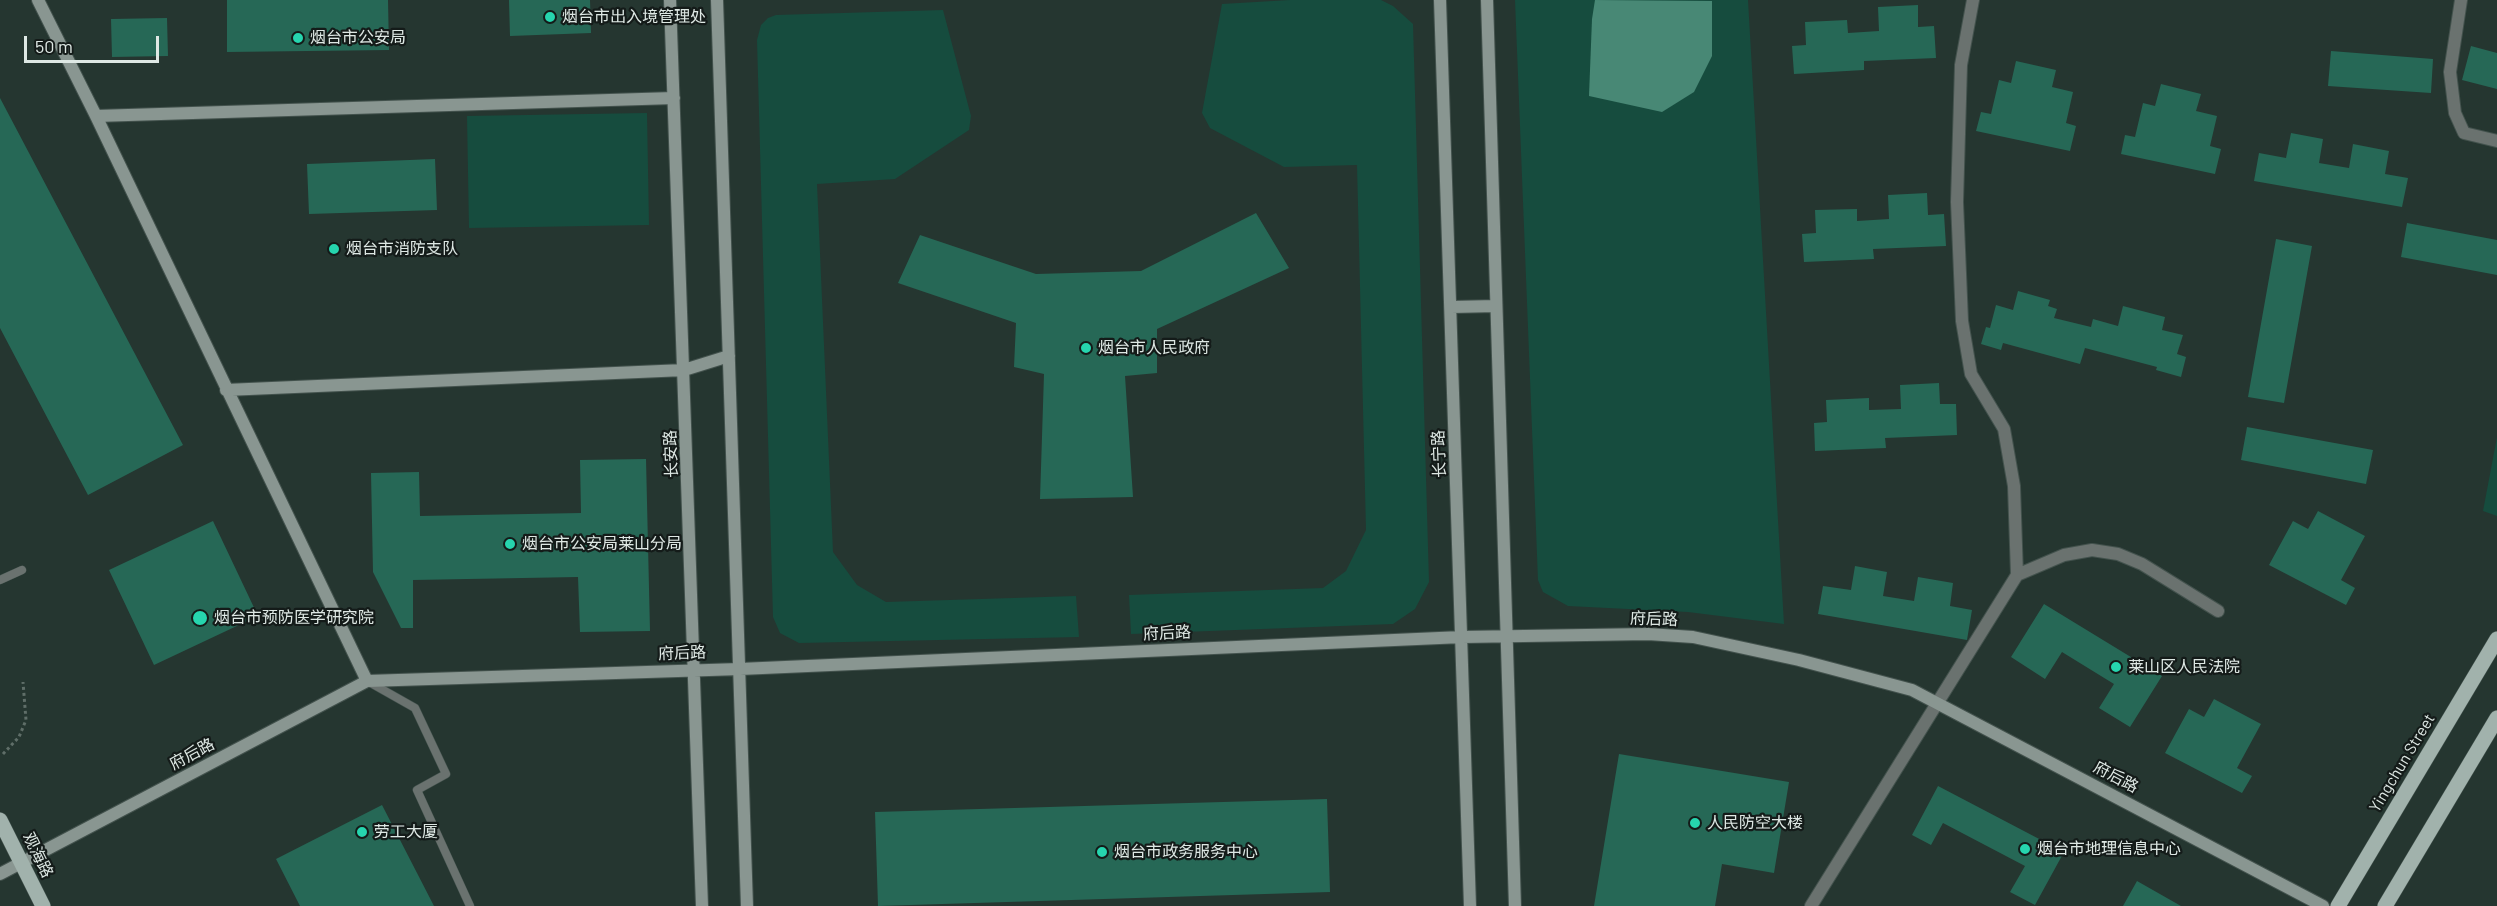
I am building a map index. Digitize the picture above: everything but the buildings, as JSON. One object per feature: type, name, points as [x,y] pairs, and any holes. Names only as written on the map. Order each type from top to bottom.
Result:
[{"type":"main road","name":"Yingchun Street","points":[[2338,906],[2497,639]]},
{"type":"main road","points":[[2385,906],[2497,718]]},
{"type":"main road","name":"观海路","points":[[0,820],[43,906]]},
{"type":"street","points":[[38,0],[367,681]]},
{"type":"street","name":"长安路","points":[[670,0],[702,906]]},
{"type":"street","points":[[717,0],[747,906]]},
{"type":"street","name":"长宁路","points":[[1440,0],[1470,906]]},
{"type":"street","points":[[1487,0],[1515,906]]},
{"type":"street","points":[[1811,906],[2017,575],[2014,486],[2004,429],[1971,374],[1962,321],[1958,202],[1961,65],[1973,0]]},
{"type":"street","points":[[2461,0],[2450,72],[2455,113],[2464,133],[2497,141]]},
{"type":"street","points":[[96,116],[674,98]]},
{"type":"street","points":[[1451,307],[1496,306]]},
{"type":"street","points":[[226,390],[684,370],[729,356]]},
{"type":"street","points":[[2017,575],[2064,555],[2092,549],[2118,554],[2142,564],[2218,611]]},
{"type":"street","name":"府后路","points":[[0,874],[367,681],[740,669],[1462,637],[1648,634],[1693,637],[1901,687],[1938,702],[2323,906]]},
{"type":"lane","points":[[0,580],[22,570]]},
{"type":"lane","points":[[367,681],[415,708],[446,774],[417,790],[470,906]]},
{"type":"path","points":[[3,754],[19,737],[26,720],[23,682]]},
{"type":"shaded area","points":[[1290,0],[1381,0],[1393,6],[1413,24],[1429,582],[1415,609],[1393,624],[1131,634],[1129,595],[1323,588],[1346,571],[1366,530],[1357,165],[1284,167],[1210,128],[1202,113],[1222,4]]},
{"type":"shaded area","points":[[1515,0],[1748,0],[1784,624],[1688,612],[1568,606],[1543,592],[1538,580]]},
{"type":"shaded area","points":[[1595,0],[1712,1],[1712,56],[1694,92],[1662,112],[1589,96],[1592,19]]},
{"type":"shaded area","points":[[943,10],[971,116],[969,130],[895,179],[817,184],[833,552],[857,585],[886,602],[1076,596],[1079,637],[799,643],[780,633],[773,617],[757,40],[761,25],[768,18],[776,15]]},
{"type":"shaded area","points":[[647,113],[649,225],[469,228],[467,116]]},
{"type":"shaded area","points":[[2497,437],[2497,516],[2483,511]]},
{"type":"place","name":"烟台市出入境管理处","points":[[550,17]]},
{"type":"place","name":"烟台市公安局","points":[[298,38]]},
{"type":"place","name":"烟台市消防支队","points":[[334,249]]},
{"type":"place","name":"烟台市人民政府","points":[[1086,348]]},
{"type":"place","name":"烟台市公安局莱山分局","points":[[510,544]]},
{"type":"place","name":"烟台市预防医学研究院","points":[[200,618]]},
{"type":"place","name":"莱山区人民法院","points":[[2116,667]]},
{"type":"place","name":"人民防空大楼","points":[[1695,823]]},
{"type":"place","name":"劳工大厦","points":[[362,832]]},
{"type":"place","name":"烟台市地理信息中心","points":[[2025,849]]},
{"type":"place","name":"烟台市政务服务中心","points":[[1102,852]]}]
